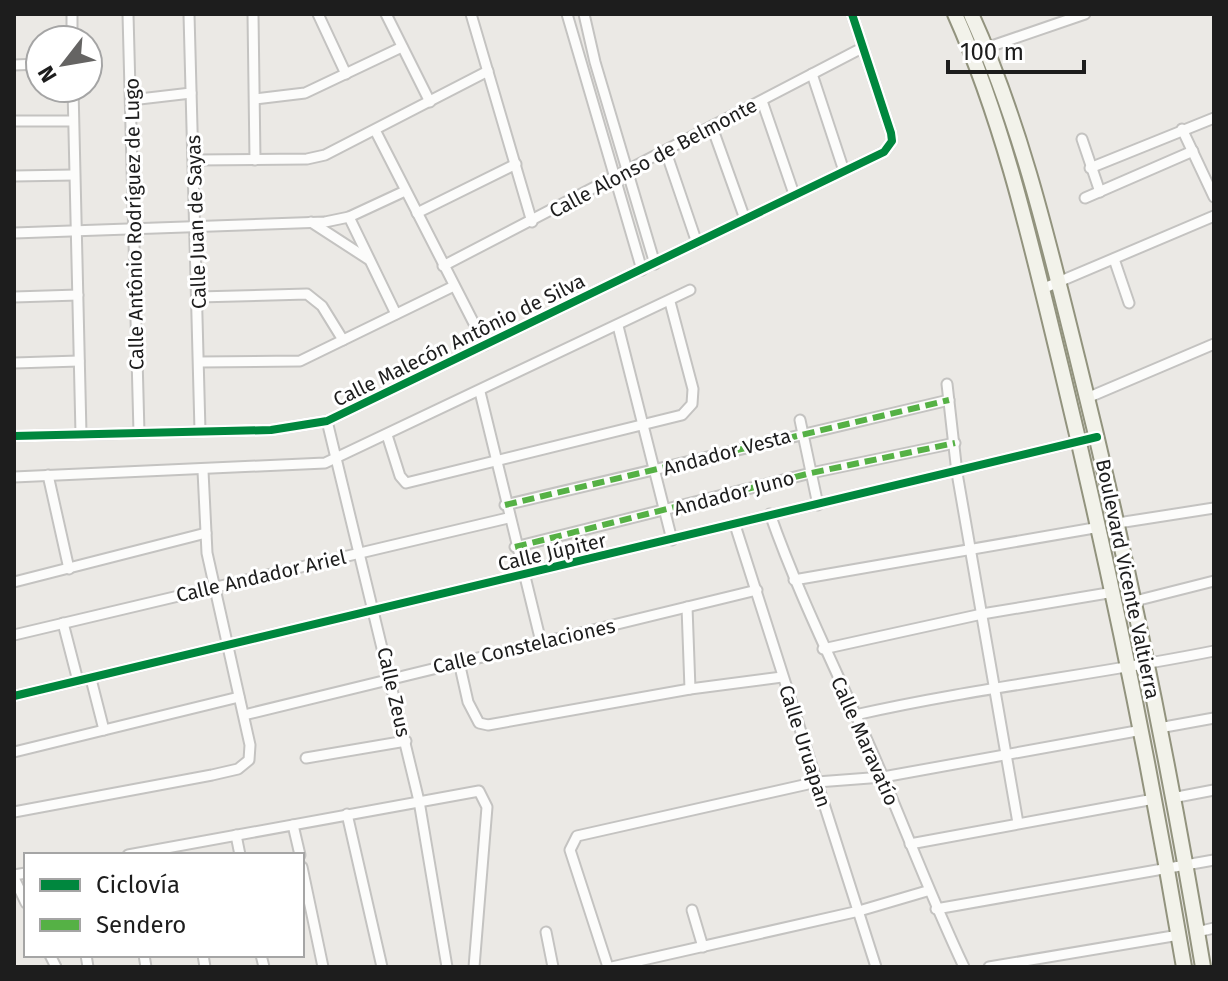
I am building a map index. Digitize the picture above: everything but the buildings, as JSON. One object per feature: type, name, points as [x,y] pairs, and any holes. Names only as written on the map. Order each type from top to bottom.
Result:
[{"type":"main road","name":"Boulevard Vicente Valtierra","points":[[955,14],[979,50],[1060,284],[1135,601],[1203,967]]},
{"type":"main road","name":"Boulevard Vicente Valtierra","points":[[971,14],[1100,527],[1142,730],[1184,967]]},
{"type":"street","name":"Calle Antônio Rodríguez de Lugo","points":[[128,14],[139,433]]},
{"type":"street","name":"Calle Juan de Sayas","points":[[189,14],[200,431]]},
{"type":"street","points":[[253,14],[255,160]]},
{"type":"street","points":[[318,14],[346,74]]},
{"type":"street","points":[[386,14],[430,102]]},
{"type":"street","points":[[471,14],[532,222]]},
{"type":"street","points":[[567,14],[642,270]]},
{"type":"street","points":[[584,14],[655,264]]},
{"type":"street","points":[[852,14],[862,48]]},
{"type":"street","points":[[979,50],[1085,14]]},
{"type":"street","points":[[255,99],[305,93],[402,47]]},
{"type":"street","name":"Calle Alonso de Belmonte","points":[[443,266],[862,48]]},
{"type":"street","name":"Calle Malecón Antônio de Silva","points":[[14,436],[271,430],[327,423],[884,152],[892,141],[862,48]]},
{"type":"street","points":[[195,160],[316,158],[376,132],[488,71]]},
{"type":"street","points":[[812,74],[844,171]]},
{"type":"street","points":[[131,100],[191,93]]},
{"type":"street","points":[[762,101],[794,194]]},
{"type":"street","points":[[73,104],[81,434]]},
{"type":"street","points":[[1090,168],[1214,118]]},
{"type":"street","points":[[14,121],[73,121]]},
{"type":"street","points":[[712,127],[745,219]]},
{"type":"street","points":[[1182,129],[1214,197]]},
{"type":"street","points":[[376,132],[485,345]]},
{"type":"street","points":[[1082,139],[1100,192]]},
{"type":"street","points":[[1085,198],[1193,151]]},
{"type":"street","points":[[666,152],[697,243]]},
{"type":"street","points":[[417,213],[516,164]]},
{"type":"street","points":[[14,176],[74,175]]},
{"type":"street","points":[[14,233],[134,231],[311,222],[349,217],[405,191]]},
{"type":"street","points":[[1042,289],[1060,284],[1214,216]]},
{"type":"street","points":[[349,217],[396,314]]},
{"type":"street","points":[[311,222],[368,259]]},
{"type":"street","points":[[1114,259],[1129,303]]},
{"type":"street","points":[[199,362],[300,361],[454,286]]},
{"type":"street","points":[[14,477],[313,465],[480,392],[690,290]]},
{"type":"street","points":[[198,297],[307,294],[322,306],[343,340]]},
{"type":"street","points":[[14,297],[78,295]]},
{"type":"street","points":[[387,435],[400,476],[406,483],[643,426],[686,412],[692,404],[693,389],[670,302]]},
{"type":"street","points":[[618,326],[672,540]]},
{"type":"street","points":[[1087,398],[1214,344]]},
{"type":"street","points":[[14,363],[79,361]]},
{"type":"street","points":[[947,384],[957,473],[1018,823]]},
{"type":"street","points":[[480,392],[515,547],[541,642]]},
{"type":"street","name":"Andador Vesta","points":[[505,505],[802,432],[949,400]]},
{"type":"street","points":[[800,420],[818,505]]},
{"type":"street","name":"Calle Zeus","points":[[327,423],[406,741],[447,967]]},
{"type":"street","name":"Calle Júpiter","points":[[14,696],[375,612],[770,514],[957,473],[1097,437]]},
{"type":"street","name":"Andador Juno","points":[[515,547],[811,473],[955,443]]},
{"type":"street","points":[[14,812],[238,769],[246,764],[250,754],[244,715],[214,586],[206,533],[203,471]]},
{"type":"street","points":[[48,475],[69,569]]},
{"type":"street","points":[[1118,523],[1214,508]]},
{"type":"street","name":"Calle Maravatío","points":[[770,514],[823,649],[883,777],[927,891],[964,967]]},
{"type":"street","name":"Calle Andador Ariel","points":[[14,635],[508,518]]},
{"type":"street","name":"Calle Uruapan","points":[[735,525],[876,967]]},
{"type":"street","points":[[794,580],[1100,527]]},
{"type":"street","points":[[14,582],[206,533]]},
{"type":"street","points":[[1135,601],[1214,581]]},
{"type":"street","name":"Calle Constelaciones","points":[[244,715],[757,590]]},
{"type":"street","points":[[823,649],[982,614],[1114,592]]},
{"type":"street","points":[[687,607],[690,689]]},
{"type":"street","points":[[63,623],[78,681]]},
{"type":"street","points":[[855,715],[994,687],[1130,668],[1214,651]]},
{"type":"street","points":[[459,662],[474,716],[479,723],[488,725],[690,689],[782,677]]},
{"type":"street","points":[[91,679],[104,730]]},
{"type":"street","points":[[14,752],[239,697]]},
{"type":"street","points":[[1159,728],[1214,718]]},
{"type":"street","points":[[927,891],[859,911],[610,967],[570,850],[575,838],[587,833],[817,782],[883,777],[1142,730]]},
{"type":"street","points":[[306,758],[406,741]]},
{"type":"street","points":[[1172,798],[1214,790]]},
{"type":"street","points":[[153,853],[178,851],[236,835],[347,814],[475,791],[482,793],[487,807],[474,967]]},
{"type":"street","points":[[910,844],[1154,799]]},
{"type":"street","points":[[347,814],[382,967]]},
{"type":"street","points":[[293,825],[300,853]]},
{"type":"street","points":[[236,835],[240,853]]},
{"type":"street","points":[[936,909],[1214,860]]},
{"type":"street","points":[[14,876],[24,898]]},
{"type":"street","points":[[304,877],[323,967]]},
{"type":"street","points":[[692,910],[703,947]]},
{"type":"street","points":[[1197,932],[1214,928]]},
{"type":"street","points":[[546,932],[553,967]]},
{"type":"street","points":[[989,967],[1179,935]]},
{"type":"marked path","points":[[505,505],[949,400]]},
{"type":"marked path","points":[[515,547],[811,473],[955,443]]},
{"type":"cycle path","points":[[14,436],[271,430],[327,421],[884,152],[892,141],[891,133],[852,14]]},
{"type":"cycle path","points":[[14,696],[1097,437]]}]
